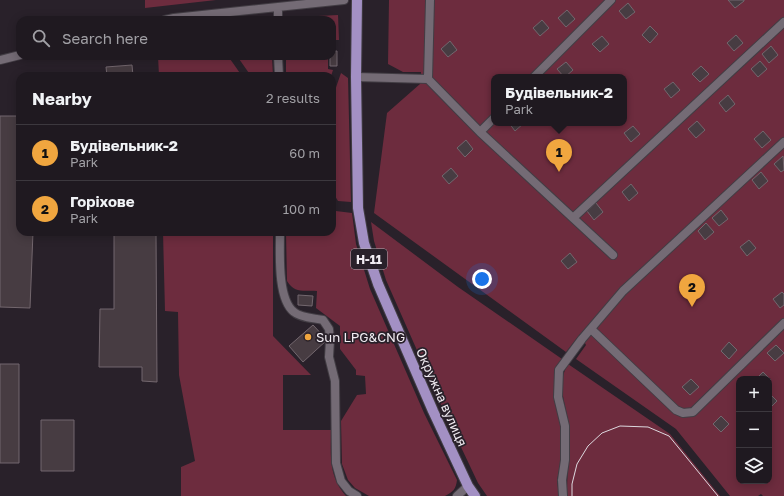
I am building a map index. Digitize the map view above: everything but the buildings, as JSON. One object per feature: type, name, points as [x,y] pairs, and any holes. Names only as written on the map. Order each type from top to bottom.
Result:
[{"type":"main road","name":"Окружна вулиця","points":[[357,0],[356,77],[358,208],[364,243],[378,284],[433,411],[468,486],[475,496]]},
{"type":"lane","points":[[193,16],[344,0]]},
{"type":"lane","points":[[428,79],[430,0]]},
{"type":"lane","points":[[537,74],[611,0]]},
{"type":"lane","points":[[278,7],[278,16]]},
{"type":"lane","points":[[573,218],[784,22]]},
{"type":"lane","points":[[0,60],[16,57]]},
{"type":"lane","points":[[278,60],[278,72]]},
{"type":"lane","points":[[356,77],[428,79],[480,132],[613,255]]},
{"type":"lane","points":[[480,132],[491,121]]},
{"type":"lane","points":[[563,496],[562,480],[565,460],[565,426],[558,397],[559,370],[590,329],[623,291],[784,142]]},
{"type":"lane","points":[[280,236],[280,282],[287,304],[293,312],[302,316],[323,320],[329,329],[329,357],[335,381],[336,463],[342,481],[349,491],[357,496]]},
{"type":"lane","points":[[590,329],[676,410],[683,413],[693,412],[784,323]]},
{"type":"lane","points":[[457,496],[468,486]]},
{"type":"shaded area","points":[[145,0],[216,0],[145,8]]},
{"type":"shaded area","points":[[389,0],[784,0],[784,496],[763,496],[761,494],[758,496],[730,496],[676,429],[576,359],[586,345],[580,334],[566,352],[374,213],[387,113],[420,84],[421,72],[403,72],[388,64]]},
{"type":"shaded area","points":[[338,15],[339,40],[336,40],[336,16],[318,16]]},
{"type":"shaded area","points":[[158,60],[231,60],[239,72],[159,72]]},
{"type":"shaded area","points":[[240,60],[272,60],[273,72],[248,72]]},
{"type":"shaded area","points":[[286,60],[328,60],[328,69],[333,70],[332,72],[286,72]]},
{"type":"shaded area","points":[[341,73],[348,78],[351,202],[338,201],[336,198],[336,87]]},
{"type":"shaded area","points":[[336,211],[352,213],[356,244],[370,289],[424,413],[457,480],[454,490],[445,496],[369,496],[355,488],[348,480],[342,464],[341,421],[357,395],[366,394],[365,376],[356,375],[356,370],[340,349],[340,326],[316,308],[317,291],[296,290],[287,281],[286,236],[336,236]]},
{"type":"shaded area","points":[[371,222],[458,287],[562,359],[556,368],[554,395],[561,426],[562,458],[557,480],[559,496],[487,496],[478,483],[442,407],[386,280],[374,241]]},
{"type":"shaded area","points":[[163,236],[273,236],[273,336],[311,375],[283,375],[283,430],[331,430],[331,457],[333,473],[340,488],[346,496],[181,496],[181,467],[195,461],[179,375],[178,312],[165,311]]},
{"type":"shaded area","points":[[568,364],[670,434],[720,496],[567,496],[570,436],[563,396],[562,380]]},
{"type":"tram line","points":[[572,496],[572,484],[577,464],[588,446],[602,433],[620,426],[648,427],[669,436],[718,496]]},
{"type":"place","name":"Будівельник-2","points":[[559,172]]},
{"type":"place","name":"Горіхове","points":[[692,307]]},
{"type":"place","name":"Sun LPG&CNG","points":[[308,337]]}]
